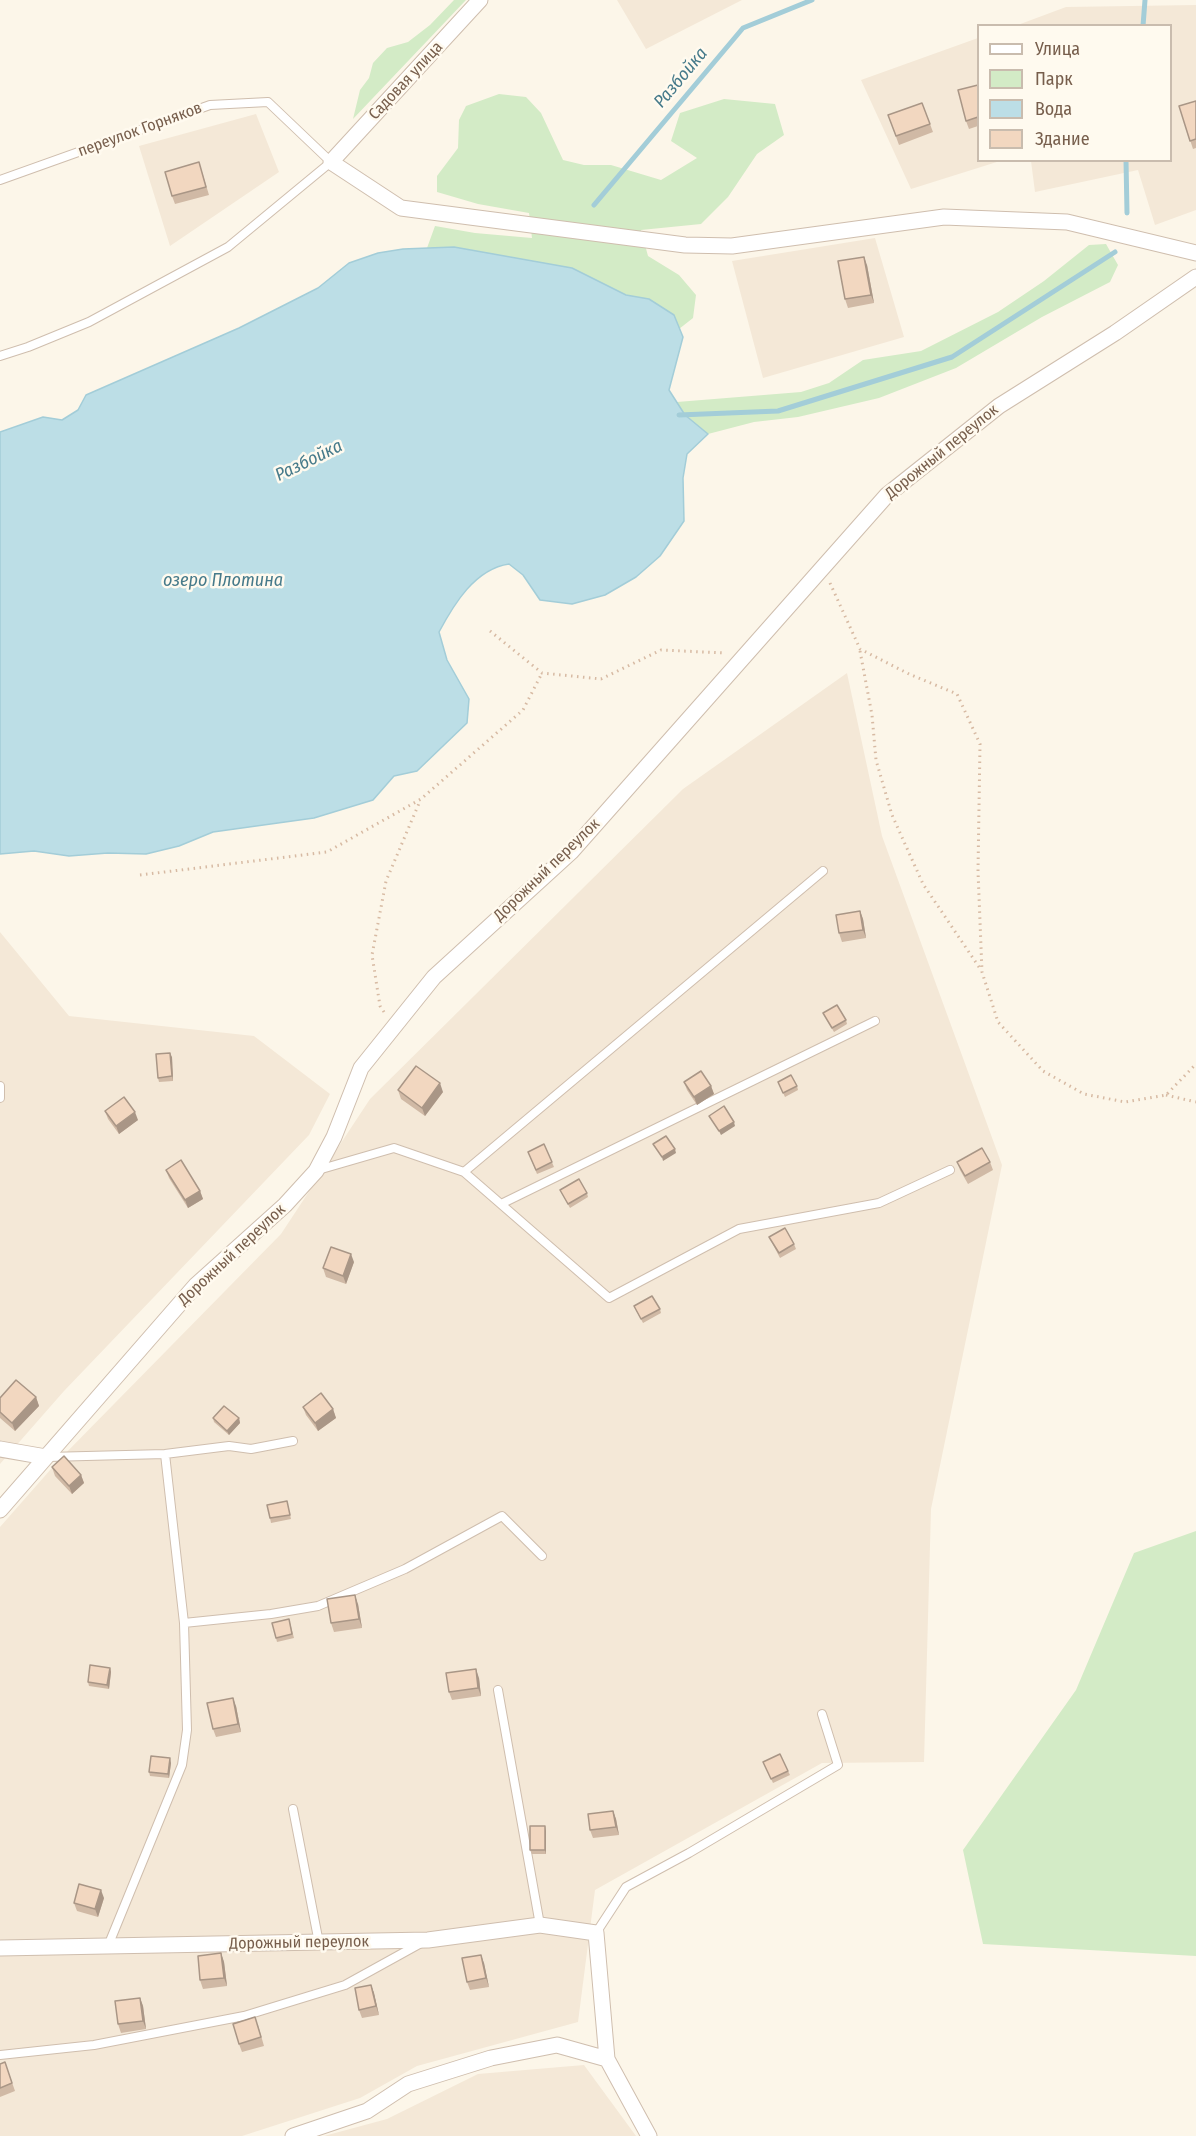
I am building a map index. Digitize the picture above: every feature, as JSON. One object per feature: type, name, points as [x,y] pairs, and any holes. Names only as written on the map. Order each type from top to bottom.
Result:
[{"type":"street","name":"Садовая улица","points":[[331,162],[480,0]]},
{"type":"street","points":[[331,162],[401,208],[686,245],[732,246],[944,217],[1066,222],[1196,253]]},
{"type":"street","name":"Дорожный переулок","points":[[0,1509],[196,1285],[285,1205],[316,1171],[334,1137],[361,1068],[434,977],[571,852],[887,495],[999,406],[1115,333],[1196,277]]},
{"type":"street","points":[[0,1449],[46,1457]]},
{"type":"street","name":"Дорожный переулок","points":[[0,1948],[428,1940],[540,1925],[596,1934]]},
{"type":"street","points":[[596,1934],[607,2059],[649,2136]]},
{"type":"street","points":[[293,2136],[367,2111],[408,2084],[492,2058],[557,2045],[607,2059]]},
{"type":"lane","name":"переулок Горняков","points":[[0,180],[210,105],[256,102],[268,102],[331,162]]},
{"type":"lane","points":[[0,356],[89,322],[228,247],[331,162]]},
{"type":"lane","points":[[464,1172],[823,871]]},
{"type":"lane","points":[[501,1204],[875,1021]]},
{"type":"lane","points":[[0,1086],[0,1098]]},
{"type":"lane","points":[[316,1171],[394,1148],[464,1172],[609,1298],[740,1229],[879,1203],[950,1170]]},
{"type":"lane","points":[[46,1457],[165,1454],[229,1446],[251,1449],[293,1441]]},
{"type":"lane","points":[[108,1947],[182,1765],[187,1730],[184,1623],[165,1454]]},
{"type":"lane","points":[[184,1623],[271,1614],[318,1605],[405,1569],[502,1515],[542,1556]]},
{"type":"lane","points":[[498,1690],[540,1925]]},
{"type":"lane","points":[[596,1934],[626,1887],[689,1853],[838,1765],[822,1714]]},
{"type":"lane","points":[[293,1809],[319,1943]]},
{"type":"lane","points":[[0,2055],[94,2045],[244,2016],[345,1985],[428,1940]]},
{"type":"path","points":[[824,568],[860,649],[872,715],[876,760],[892,815],[923,884],[982,972]]},
{"type":"path","points":[[490,631],[542,673],[601,679],[662,650],[748,654]]},
{"type":"path","points":[[860,649],[909,674],[957,694],[980,744],[978,871],[982,972],[998,1022],[1043,1071],[1084,1094],[1125,1102],[1166,1095],[1196,1102]]},
{"type":"path","points":[[140,875],[327,852],[421,799],[522,710],[542,673]]},
{"type":"path","points":[[395,1026],[380,1006],[372,955],[387,881],[421,799]]},
{"type":"path","points":[[1166,1095],[1196,1064]]},
{"type":"shaded area","points":[[617,0],[742,0],[646,49]]},
{"type":"shaded area","points":[[1196,5],[1196,210],[1155,225],[1138,170],[1035,192],[1031,162],[1172,162],[1172,24],[1020,24],[1066,7]]},
{"type":"shaded area","points":[[977,38],[977,162],[997,162],[911,189],[861,80]]},
{"type":"shaded area","points":[[256,114],[279,172],[170,246],[139,146]]},
{"type":"shaded area","points":[[875,238],[904,337],[763,378],[732,261]]},
{"type":"shaded area","points":[[847,673],[882,836],[1002,1165],[931,1509],[924,1762],[822,1763],[595,1890],[578,2022],[417,2066],[360,2098],[242,2136],[0,2136],[0,1527],[58,1461],[281,1234],[370,1099],[683,789]]},
{"type":"shaded area","points":[[0,932],[69,1016],[254,1036],[330,1094],[309,1135],[64,1391],[0,1464]]},
{"type":"shaded area","points":[[584,2065],[636,2136],[324,2136],[387,2119],[478,2074]]},
{"type":"green space","points":[[454,0],[466,0],[353,119],[360,90],[369,78],[373,63],[387,48],[408,42],[430,25]]},
{"type":"green space","points":[[499,94],[526,97],[541,113],[563,160],[584,165],[611,165],[661,180],[697,158],[671,141],[680,113],[724,99],[775,104],[784,135],[757,154],[728,197],[701,224],[641,230],[648,256],[679,275],[696,295],[693,318],[679,329],[674,315],[649,299],[626,295],[572,268],[454,247],[427,248],[435,226],[475,233],[532,238],[529,213],[478,204],[437,192],[437,176],[458,148],[459,120],[466,106]]},
{"type":"green space","points":[[1106,244],[1118,265],[1110,282],[1042,317],[956,368],[879,398],[798,417],[754,422],[708,434],[685,415],[677,402],[801,392],[829,383],[863,360],[921,351],[998,312],[1044,281],[1089,245]]},
{"type":"green space","points":[[1196,1531],[1196,1956],[983,1944],[963,1850],[1076,1690],[1134,1553]]},
{"type":"water","name":"озеро Плотина","points":[[454,247],[572,268],[626,295],[649,299],[674,315],[683,337],[669,390],[685,415],[708,434],[687,454],[683,478],[684,521],[660,556],[636,577],[605,595],[572,604],[540,600],[523,575],[509,564],[497,567],[476,580],[451,610],[439,632],[447,660],[469,699],[467,723],[417,771],[394,776],[373,800],[314,818],[213,832],[179,846],[146,854],[108,853],[69,856],[34,851],[0,854],[0,432],[43,417],[62,420],[78,410],[86,395],[239,328],[318,288],[349,263],[378,253],[403,249]]},
{"type":"building","points":[[977,85],[977,117],[966,121],[958,90]]},
{"type":"building","points":[[1196,101],[1196,139],[1190,141],[1179,106]]},
{"type":"building","points":[[922,103],[930,124],[896,136],[888,115]]},
{"type":"building","points":[[199,162],[206,187],[172,196],[165,172]]},
{"type":"building","points":[[864,257],[871,295],[845,299],[838,261]]},
{"type":"building","points":[[860,911],[863,930],[839,933],[836,915]]},
{"type":"building","points":[[837,1005],[846,1020],[832,1028],[823,1013]]},
{"type":"building","points":[[170,1053],[172,1076],[158,1078],[156,1054]]},
{"type":"building","points":[[416,1066],[440,1083],[422,1108],[398,1090]]},
{"type":"building","points":[[701,1071],[711,1086],[694,1097],[684,1082]]},
{"type":"building","points":[[791,1075],[797,1086],[783,1093],[778,1082]]},
{"type":"building","points":[[124,1097],[135,1112],[116,1126],[105,1111]]},
{"type":"building","points":[[724,1106],[734,1122],[719,1131],[709,1116]]},
{"type":"building","points":[[666,1136],[675,1149],[662,1157],[653,1144]]},
{"type":"building","points":[[544,1144],[552,1162],[536,1170],[528,1152]]},
{"type":"building","points":[[982,1148],[990,1162],[965,1176],[957,1162]]},
{"type":"building","points":[[181,1160],[200,1191],[185,1200],[166,1170]]},
{"type":"building","points":[[579,1179],[587,1193],[568,1204],[560,1190]]},
{"type":"building","points":[[785,1228],[794,1244],[779,1253],[769,1237]]},
{"type":"building","points":[[331,1247],[351,1254],[343,1276],[323,1268]]},
{"type":"building","points":[[652,1296],[660,1309],[641,1319],[634,1306]]},
{"type":"building","points":[[16,1380],[36,1397],[12,1423],[0,1412],[0,1398]]},
{"type":"building","points":[[321,1393],[333,1409],[315,1423],[303,1407]]},
{"type":"building","points":[[224,1406],[239,1418],[227,1431],[213,1418]]},
{"type":"building","points":[[64,1456],[81,1475],[69,1486],[52,1467]]},
{"type":"building","points":[[287,1501],[290,1515],[270,1518],[267,1505]]},
{"type":"building","points":[[355,1595],[359,1619],[331,1623],[327,1599]]},
{"type":"building","points":[[289,1619],[292,1634],[276,1638],[272,1623]]},
{"type":"building","points":[[90,1665],[110,1668],[107,1685],[88,1682]]},
{"type":"building","points":[[476,1669],[478,1688],[449,1692],[446,1673]]},
{"type":"building","points":[[233,1698],[238,1724],[213,1729],[207,1703]]},
{"type":"building","points":[[780,1754],[788,1771],[771,1779],[763,1762]]},
{"type":"building","points":[[151,1756],[170,1758],[168,1774],[149,1772]]},
{"type":"building","points":[[613,1811],[616,1827],[590,1830],[588,1814]]},
{"type":"building","points":[[530,1826],[545,1826],[545,1850],[530,1850]]},
{"type":"building","points":[[79,1884],[101,1890],[95,1909],[74,1903]]},
{"type":"building","points":[[221,1953],[224,1978],[200,1980],[198,1956]]},
{"type":"building","points":[[481,1955],[486,1978],[467,1982],[462,1958]]},
{"type":"building","points":[[371,1985],[376,2006],[359,2010],[355,1988]]},
{"type":"building","points":[[140,1998],[143,2021],[118,2024],[115,2001]]},
{"type":"building","points":[[255,2017],[261,2037],[239,2044],[233,2024]]},
{"type":"building","points":[[5,2062],[12,2083],[0,2088],[0,2064]]},
{"type":"waterway","name":"Разбойка","points":[[594,205],[743,28],[812,0]]},
{"type":"waterway","points":[[1143,24],[1145,0]]},
{"type":"waterway","points":[[1126,162],[1127,213]]},
{"type":"waterway","points":[[679,415],[778,411],[952,357],[1115,252]]}]
